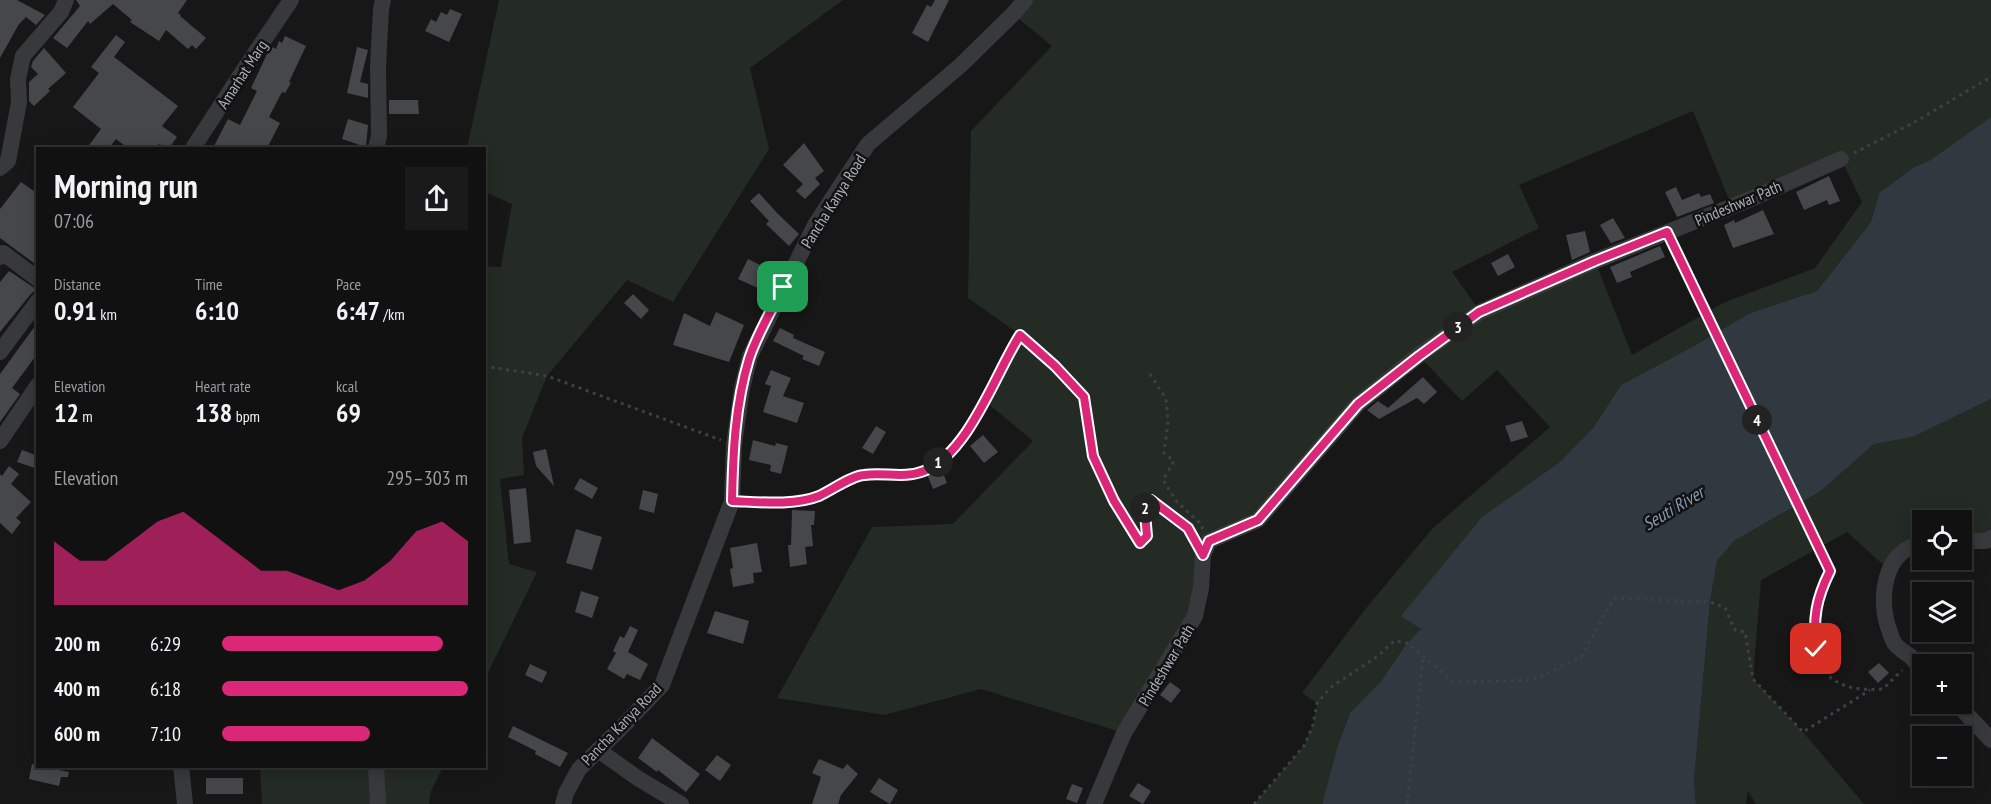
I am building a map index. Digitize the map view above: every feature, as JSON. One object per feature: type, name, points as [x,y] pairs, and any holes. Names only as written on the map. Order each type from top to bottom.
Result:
[{"type":"street","points":[[0,168],[8,160],[19,102],[18,79],[23,56],[61,12],[66,0]]},
{"type":"street","name":"Amarhat Marg","points":[[194,147],[291,0]]},
{"type":"street","points":[[376,147],[379,136],[378,66],[383,0]]},
{"type":"street","name":"Pancha Kanya Road","points":[[564,804],[566,793],[579,769],[662,685],[732,501],[734,445],[742,388],[750,356],[820,216],[868,144],[961,65],[1025,0]]},
{"type":"street","name":"Pindeshwar Path","points":[[1094,804],[1124,734],[1195,616],[1206,548],[1258,520],[1358,404],[1479,312],[1595,261],[1751,199],[1841,159]]},
{"type":"street","points":[[0,257],[3,253],[36,278]]},
{"type":"street","points":[[0,352],[36,304]]},
{"type":"street","points":[[0,441],[36,388]]},
{"type":"street","points":[[1972,541],[1986,541],[1991,538]]},
{"type":"street","points":[[1912,546],[1897,557],[1889,570],[1883,596],[1885,621],[1895,645],[1912,659]]},
{"type":"street","points":[[1966,714],[1991,740]]},
{"type":"street","points":[[598,750],[639,779],[681,804]]},
{"type":"street","points":[[181,768],[185,804]]},
{"type":"street","points":[[376,768],[378,804]]},
{"type":"path","points":[[1841,159],[1913,123],[1991,77]]},
{"type":"path","points":[[1667,232],[1830,571],[1821,590],[1814,624],[1816,649],[1828,676],[1848,688],[1883,689],[1912,668]]},
{"type":"path","points":[[732,501],[783,502],[817,497],[863,474],[899,476],[924,471],[943,459],[959,442],[985,401],[1007,355],[1020,335],[1055,366],[1084,397],[1093,456],[1114,501],[1140,543],[1147,536],[1144,502],[1151,500],[1188,528],[1206,548]]},
{"type":"path","points":[[486,366],[547,376],[734,445]]},
{"type":"path","points":[[1150,374],[1166,399],[1168,422],[1164,453],[1174,461],[1163,480],[1178,502],[1200,524],[1206,548]]},
{"type":"path","points":[[1254,804],[1304,746],[1313,725],[1317,703],[1331,687],[1378,657],[1394,641],[1407,643],[1454,682],[1532,680],[1581,657],[1614,598],[1710,602],[1725,608],[1735,630],[1745,632],[1753,679],[1803,732],[1870,690]]},
{"type":"path","points":[[1407,804],[1423,657]]},
{"type":"shaded area","points":[[499,0],[843,0],[750,68],[769,149],[673,302],[627,280],[547,376],[522,438],[524,475],[500,479],[509,564],[537,572],[486,677],[486,266],[501,267],[512,204],[486,192],[486,147],[467,147]]},
{"type":"shaded area","points":[[1025,0],[1991,0],[1991,117],[1929,161],[1914,167],[1879,193],[1871,222],[1817,291],[1750,313],[1621,385],[1593,428],[1560,463],[1482,517],[1402,616],[1421,629],[1407,643],[1381,681],[1350,713],[1337,748],[1322,804],[1254,804],[1304,746],[1313,725],[1317,703],[1302,693],[1363,612],[1432,529],[1550,427],[1497,370],[1462,401],[1419,356],[1358,404],[1258,520],[1209,541],[1201,588],[1124,733],[981,689],[884,715],[777,698],[872,527],[953,524],[1033,441],[985,401],[1007,355],[1020,335],[968,298],[971,131],[1052,46],[1013,14]],"holes":[[[1693,111],[1732,207],[1841,159],[1862,202],[1815,268],[1723,303],[1632,355],[1595,261],[1480,311],[1452,272],[1539,228],[1519,185]]]},
{"type":"shaded area","points":[[1991,399],[1991,550],[1986,541],[1972,541],[1972,510],[1912,510],[1912,552],[1889,570],[1847,532],[1761,580],[1753,679],[1803,732],[1864,804],[1756,804],[1748,791],[1746,804],[1696,804],[1694,781],[1710,602],[1717,561],[1734,541],[1821,491],[1874,444],[1913,437]]},
{"type":"shaded area","points":[[260,768],[442,768],[431,791],[429,804],[262,804]]},
{"type":"water","name":"Seuti River","points":[[1991,117],[1991,399],[1913,437],[1874,444],[1821,491],[1734,541],[1717,561],[1710,602],[1694,781],[1696,804],[1322,804],[1337,748],[1350,713],[1381,681],[1407,643],[1421,629],[1401,616],[1482,517],[1560,462],[1593,428],[1621,385],[1750,313],[1817,291],[1871,222],[1879,193],[1914,167],[1929,161]]},
{"type":"building","points":[[0,0],[17,0],[45,15],[36,25],[26,17],[19,24],[0,58]]},
{"type":"building","points":[[76,0],[187,0],[178,13],[206,38],[196,49],[192,45],[188,49],[166,30],[159,41],[130,22],[132,20],[113,4],[90,24],[88,21],[67,48],[53,38],[80,6]]},
{"type":"building","points":[[935,0],[949,0],[928,42],[912,33],[927,5],[931,7]]},
{"type":"building","points":[[450,9],[462,14],[449,42],[425,31],[431,19],[436,22],[441,12],[447,15]]},
{"type":"building","points":[[116,35],[125,42],[114,57],[178,106],[162,126],[177,137],[170,147],[159,144],[157,147],[127,147],[116,139],[110,147],[88,147],[101,129],[73,107],[99,73],[91,67]]},
{"type":"building","points":[[285,36],[306,46],[289,82],[291,83],[285,93],[282,92],[269,117],[280,123],[268,147],[214,147],[228,119],[240,125],[257,91],[251,88],[267,54],[272,47],[276,49],[279,41],[282,43]]},
{"type":"building","points":[[357,47],[368,50],[360,82],[368,84],[368,98],[347,93]]},
{"type":"building","points":[[44,48],[66,73],[34,106],[29,101],[29,82],[38,74],[31,67]]},
{"type":"building","points":[[389,100],[418,100],[419,114],[389,114]]},
{"type":"building","points":[[348,119],[368,125],[366,147],[342,139]]},
{"type":"building","points":[[804,143],[824,171],[815,178],[820,184],[805,199],[796,191],[803,184],[783,165]]},
{"type":"building","points":[[1829,176],[1840,201],[1829,205],[1827,200],[1804,210],[1796,192]]},
{"type":"building","points":[[21,182],[36,193],[36,265],[0,238],[0,209]]},
{"type":"building","points":[[1676,187],[1682,200],[1699,193],[1701,197],[1710,194],[1714,203],[1677,217],[1665,192]]},
{"type":"building","points":[[759,193],[799,234],[789,246],[766,224],[769,221],[750,201]]},
{"type":"building","points":[[1763,210],[1774,234],[1733,248],[1724,225],[1734,220],[1735,223]]},
{"type":"building","points":[[1613,218],[1625,238],[1611,243],[1600,225]]},
{"type":"building","points":[[1585,231],[1590,252],[1572,260],[1566,235]]},
{"type":"building","points":[[1660,246],[1665,257],[1630,272],[1632,277],[1617,283],[1610,267]]},
{"type":"building","points":[[1508,254],[1515,267],[1498,276],[1491,263]]},
{"type":"building","points":[[748,259],[770,270],[760,289],[738,279]]},
{"type":"building","points":[[9,271],[36,289],[0,332],[0,282]]},
{"type":"building","points":[[633,294],[649,310],[641,319],[624,303]]},
{"type":"building","points":[[716,312],[744,325],[729,362],[673,345],[684,313],[710,326]]},
{"type":"building","points":[[36,325],[36,356],[12,388],[20,394],[0,422],[0,374]]},
{"type":"building","points":[[780,328],[794,335],[793,338],[825,352],[819,366],[802,359],[804,356],[773,341]]},
{"type":"building","points":[[771,370],[791,378],[783,396],[804,403],[797,423],[763,412],[771,386],[765,384]]},
{"type":"building","points":[[1423,377],[1437,392],[1424,404],[1417,398],[1379,419],[1367,410],[1378,401],[1388,408]]},
{"type":"building","points":[[1522,421],[1528,437],[1511,442],[1505,426]]},
{"type":"building","points":[[876,426],[886,432],[873,454],[862,448]]},
{"type":"building","points":[[983,435],[998,452],[984,463],[970,446]]},
{"type":"building","points":[[753,440],[775,446],[776,443],[788,446],[781,474],[770,471],[771,465],[749,460]]},
{"type":"building","points":[[546,449],[554,486],[536,466],[533,452]]},
{"type":"building","points":[[22,450],[36,455],[36,468],[17,462]]},
{"type":"building","points":[[9,466],[19,474],[11,484],[31,502],[16,518],[21,522],[12,534],[0,523],[0,474],[2,476]]},
{"type":"building","points":[[941,468],[947,483],[933,489],[927,474]]},
{"type":"building","points":[[580,478],[598,488],[592,499],[574,489]]},
{"type":"building","points":[[526,488],[531,542],[514,544],[509,490]]},
{"type":"building","points":[[643,490],[658,494],[654,513],[639,509]]},
{"type":"building","points":[[792,510],[815,511],[814,525],[811,525],[813,546],[805,547],[807,564],[790,567],[788,545],[791,545]]},
{"type":"building","points":[[576,529],[602,537],[592,570],[566,563]]},
{"type":"building","points":[[757,543],[762,572],[753,573],[754,583],[733,587],[730,548]]},
{"type":"building","points":[[581,591],[599,597],[592,618],[575,612]]},
{"type":"building","points":[[715,611],[749,621],[743,644],[707,633]]},
{"type":"building","points":[[630,626],[638,630],[628,652],[648,664],[640,680],[627,674],[624,679],[607,669],[616,653],[613,651],[620,636],[624,638]]},
{"type":"building","points":[[1879,663],[1889,673],[1878,683],[1868,672]]},
{"type":"building","points":[[530,664],[547,672],[542,683],[525,675]]},
{"type":"building","points":[[1170,682],[1181,690],[1171,703],[1160,695]]},
{"type":"building","points":[[513,726],[568,753],[560,767],[535,754],[536,751],[508,737]]},
{"type":"building","points":[[652,738],[700,774],[686,792],[638,758]]},
{"type":"building","points":[[717,755],[731,765],[720,781],[705,770]]},
{"type":"building","points":[[819,759],[843,769],[847,764],[858,774],[841,795],[838,804],[812,804],[821,777],[812,773]]},
{"type":"building","points":[[32,764],[36,765],[36,768],[69,772],[68,777],[61,777],[59,786],[29,779]]},
{"type":"building","points":[[206,778],[243,778],[243,794],[206,794]]},
{"type":"building","points":[[879,778],[898,790],[890,804],[870,792]]},
{"type":"building","points":[[1138,783],[1151,791],[1143,804],[1129,796]]},
{"type":"building","points":[[1072,784],[1083,788],[1077,803],[1066,799]]},
{"type":"route","points":[[783,287],[750,356],[742,388],[734,445],[732,501],[783,502],[817,497],[863,474],[899,476],[924,471],[943,459],[959,442],[985,401],[1007,355],[1020,335],[1055,366],[1084,397],[1093,456],[1114,501],[1140,543],[1147,536],[1144,502],[1151,500],[1188,528],[1203,555],[1209,541],[1258,520],[1358,404],[1479,312],[1667,232],[1830,571],[1821,590],[1814,624],[1816,649]]}]
